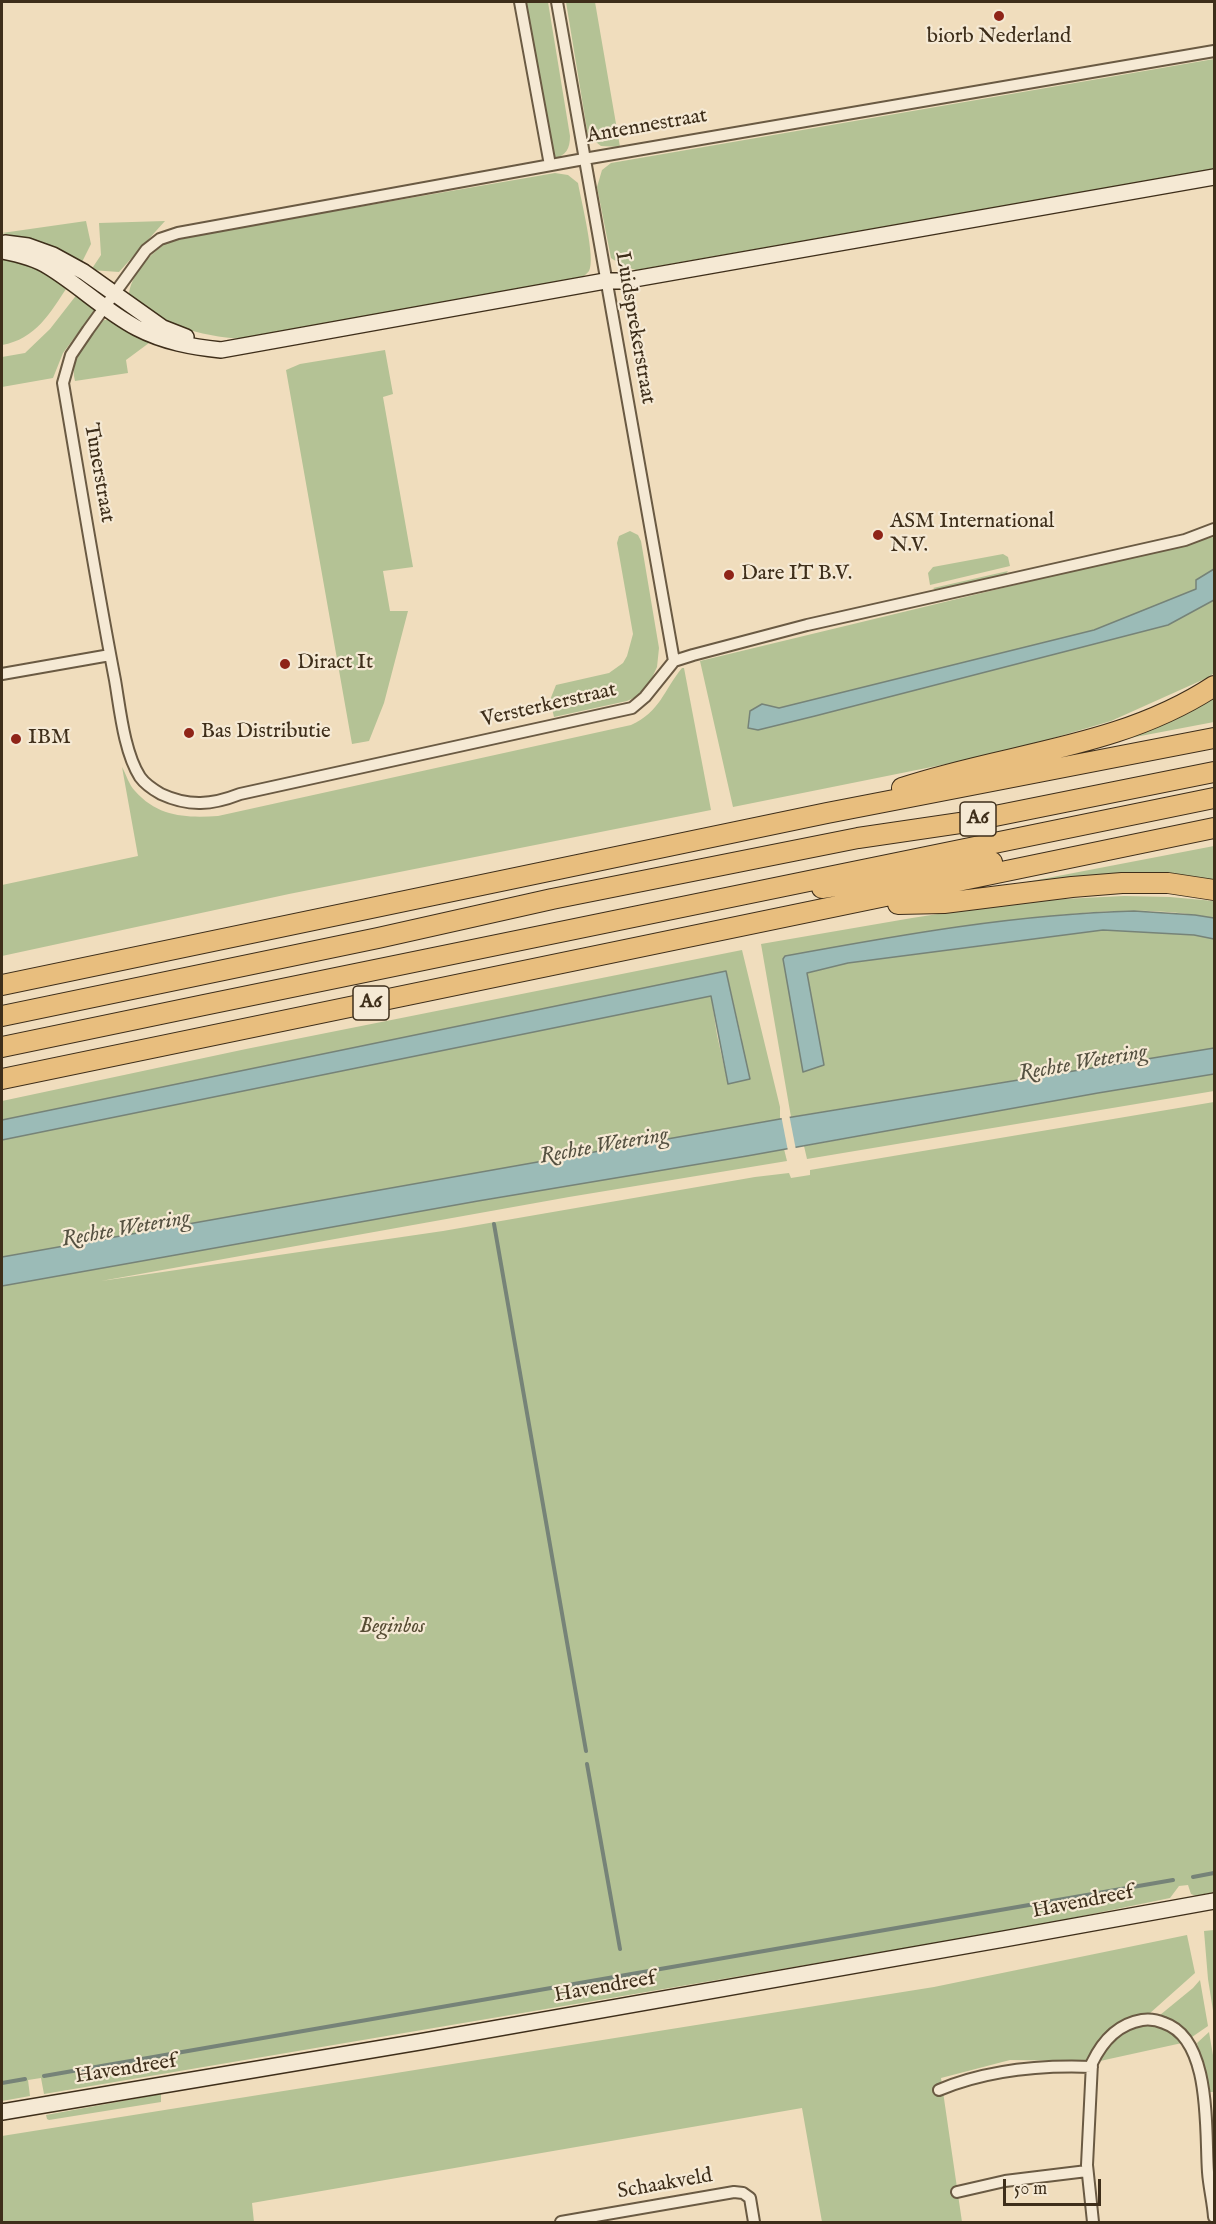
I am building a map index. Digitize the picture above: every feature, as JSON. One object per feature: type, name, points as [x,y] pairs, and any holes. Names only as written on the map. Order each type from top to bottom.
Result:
[{"type":"highway","name":"A6","points":[[826,813],[933,778],[1109,736],[1155,718],[1197,698],[1215,686]]},
{"type":"highway","name":"A6","points":[[2,985],[826,813],[1215,738]]},
{"type":"highway","name":"A6","points":[[2,1016],[378,938],[552,899],[858,838],[960,823],[1215,772]]},
{"type":"highway","name":"A6","points":[[2,1047],[741,896],[871,866],[1215,798]]},
{"type":"highway","name":"A6","points":[[741,896],[871,882],[1208,829]]},
{"type":"highway","name":"A6","points":[[2,1079],[1208,829]]},
{"type":"highway","name":"A6","points":[[849,905],[944,903],[1122,883],[1168,883],[1215,890]]},
{"type":"street","points":[[520,2],[550,165]]},
{"type":"street","name":"Luidsprekerstraat","points":[[557,2],[674,661]]},
{"type":"street","name":"Antennestraat","points":[[104,307],[147,250],[160,239],[178,233],[584,159],[1215,51]]},
{"type":"street","points":[[2,251],[21,255],[48,266],[136,328],[163,340],[192,347],[221,350],[605,281],[623,281],[1215,177]]},
{"type":"street","points":[[2,243],[28,246],[53,255],[84,272],[163,328],[189,338],[216,344],[254,343]]},
{"type":"street","name":"Tunerstraat","points":[[104,307],[71,355],[63,383],[110,654]]},
{"type":"street","points":[[674,661],[807,625],[1185,540],[1215,529]]},
{"type":"street","points":[[2,674],[110,654]]},
{"type":"street","name":"Versterkerstraat","points":[[110,654],[126,740],[140,778],[155,790],[173,799],[193,804],[208,804],[240,794],[545,729],[632,708],[645,697],[674,661]]},
{"type":"street","name":"Havendreef","points":[[2,2112],[603,2010],[1215,1900]]},
{"type":"street","points":[[1093,2223],[1087,2171],[1092,2067],[1095,2056],[1113,2034],[1134,2021],[1146,2019],[1171,2025],[1184,2034],[1192,2048],[1206,2105],[1208,2173],[1215,2217]]},
{"type":"street","points":[[939,2090],[982,2075],[1042,2067],[1092,2067]]},
{"type":"street","points":[[957,2193],[1005,2181],[1087,2171]]},
{"type":"street","name":"Schaakveld","points":[[561,2223],[734,2192],[743,2193],[750,2198],[753,2223]]},
{"type":"green space","points":[[523,2],[548,2],[570,136],[566,151],[562,156],[554,159]]},
{"type":"green space","points":[[566,2],[595,2],[620,147],[601,146],[588,136]]},
{"type":"green space","points":[[1214,59],[1214,169],[636,270],[625,267],[611,258],[597,187],[602,170],[611,163]]},
{"type":"green space","points":[[555,173],[568,175],[578,183],[591,255],[589,271],[582,277],[569,282],[241,339],[195,332],[179,327],[151,313],[129,293],[135,276],[145,262],[173,239]]},
{"type":"green space","points":[[86,221],[91,244],[81,264],[43,245],[2,233]]},
{"type":"green space","points":[[165,221],[119,272],[91,270],[101,255],[99,223]]},
{"type":"green space","points":[[2,256],[49,272],[68,286],[48,315],[33,331],[14,342],[2,345]]},
{"type":"green space","points":[[78,293],[95,304],[95,310],[63,353],[53,378],[2,387],[2,357],[25,353],[50,329]]},
{"type":"green space","points":[[104,320],[113,320],[149,343],[126,360],[128,373],[75,381],[74,372],[78,356]]},
{"type":"green space","points":[[385,350],[393,394],[383,397],[413,567],[383,571],[390,611],[408,611],[384,703],[369,741],[352,744],[286,370],[300,364]]},
{"type":"green space","points":[[630,531],[638,535],[641,541],[659,648],[657,667],[640,695],[627,701],[554,717],[550,700],[556,685],[609,673],[623,663],[627,656],[633,634],[617,543],[619,536]]},
{"type":"green space","points":[[1214,537],[1214,569],[1196,580],[1197,589],[1095,630],[779,708],[762,704],[758,730],[1168,625],[1214,600],[1214,673],[1209,677],[1111,721],[1006,752],[733,807],[700,661]]},
{"type":"green space","points":[[1003,554],[1008,557],[1010,566],[930,585],[928,573],[933,567]]},
{"type":"green space","points":[[1008,571],[1005,575],[938,591],[933,588]]},
{"type":"green space","points":[[684,668],[711,810],[289,894],[2,956],[2,885],[138,856],[122,767],[133,789],[153,806],[184,816],[218,816],[631,725],[649,714]]},
{"type":"green space","points":[[1214,698],[1214,722],[1093,745],[1211,700]]},
{"type":"green space","points":[[1214,846],[1214,886],[985,890]]},
{"type":"green space","points":[[1124,896],[1214,901],[1214,918],[1160,911],[1078,913],[917,934],[785,956],[803,1071],[824,1065],[806,973],[848,963],[1103,930],[1194,935],[1214,939],[1214,1048],[791,1117],[761,944],[1022,901]]},
{"type":"green space","points":[[742,950],[780,1107],[780,1119],[2,1257],[2,1140],[711,995],[728,1084],[742,1040],[726,971],[2,1120],[2,1101],[246,1049]]},
{"type":"green space","points":[[1214,1074],[1214,1091],[807,1159],[804,1146],[1098,1093]]},
{"type":"green space","name":"Beginbos","points":[[1214,1102],[1214,1892],[1196,1896],[1191,1894],[1188,1885],[1179,1886],[1170,1898],[1024,1928],[44,2094],[41,2078],[28,2080],[30,2096],[2,2101],[2,1286],[784,1149],[787,1161],[569,1197],[101,1281],[443,1231],[755,1177],[789,1173],[791,1178],[810,1175],[810,1170]]},
{"type":"green space","points":[[1214,1930],[1214,2017],[1204,1931]]},
{"type":"green space","points":[[1187,1935],[1195,1973],[1149,2014],[1127,2020],[1111,2028],[1088,2061],[1010,2060],[941,2078],[962,2222],[822,2222],[802,2108],[252,2203],[254,2222],[2,2222],[2,2136],[934,1987]]},
{"type":"green space","points":[[1200,1980],[1208,2026],[1192,2037],[1184,2028],[1160,2015]]},
{"type":"green space","points":[[1149,2025],[1167,2030],[1182,2043],[1100,2061],[1107,2046],[1113,2040],[1133,2029]]},
{"type":"green space","points":[[1209,2032],[1214,2061],[1214,2092],[1209,2092],[1197,2043]]},
{"type":"green space","points":[[161,2094],[161,2102],[49,2120],[46,2115]]},
{"type":"water","points":[[1214,569],[1214,600],[1168,625],[758,730],[748,728],[750,711],[762,704],[779,708],[1094,630],[1196,589],[1196,580]]},
{"type":"water","points":[[1134,911],[1214,918],[1214,939],[1194,935],[1103,930],[848,963],[807,973],[824,1065],[803,1072],[783,959],[785,956],[915,933],[1002,921]]},
{"type":"water","points":[[726,971],[750,1079],[728,1084],[711,996],[2,1140],[2,1120]]},
{"type":"water","points":[[1214,1048],[1214,1074],[2,1286],[2,1257],[780,1119]]},
{"type":"pier","points":[[789,1114],[796,1150],[788,1151],[781,1115]]},
{"type":"waterway","points":[[494,1224],[586,1751]]},
{"type":"waterway","points":[[587,1764],[620,1949]]},
{"type":"waterway","points":[[1193,1877],[1214,1873]]},
{"type":"waterway","points":[[44,2076],[1173,1880]]},
{"type":"waterway","points":[[2,2083],[25,2079]]},
{"type":"place","name":"biorb Nederland","points":[[999,16]]},
{"type":"place","name":"ASM International N.V.","points":[[878,535]]},
{"type":"place","name":"Dare IT B.V.","points":[[729,575]]},
{"type":"place","name":"Diract It","points":[[285,664]]},
{"type":"place","name":"Bas Distributie","points":[[189,733]]},
{"type":"place","name":"IBM","points":[[16,739]]},
{"type":"water label","name":"Rechte Wetering","points":[[1083,1064]]},
{"type":"water label","name":"Rechte Wetering","points":[[604,1147]]},
{"type":"water label","name":"Rechte Wetering","points":[[126,1230]]}]
